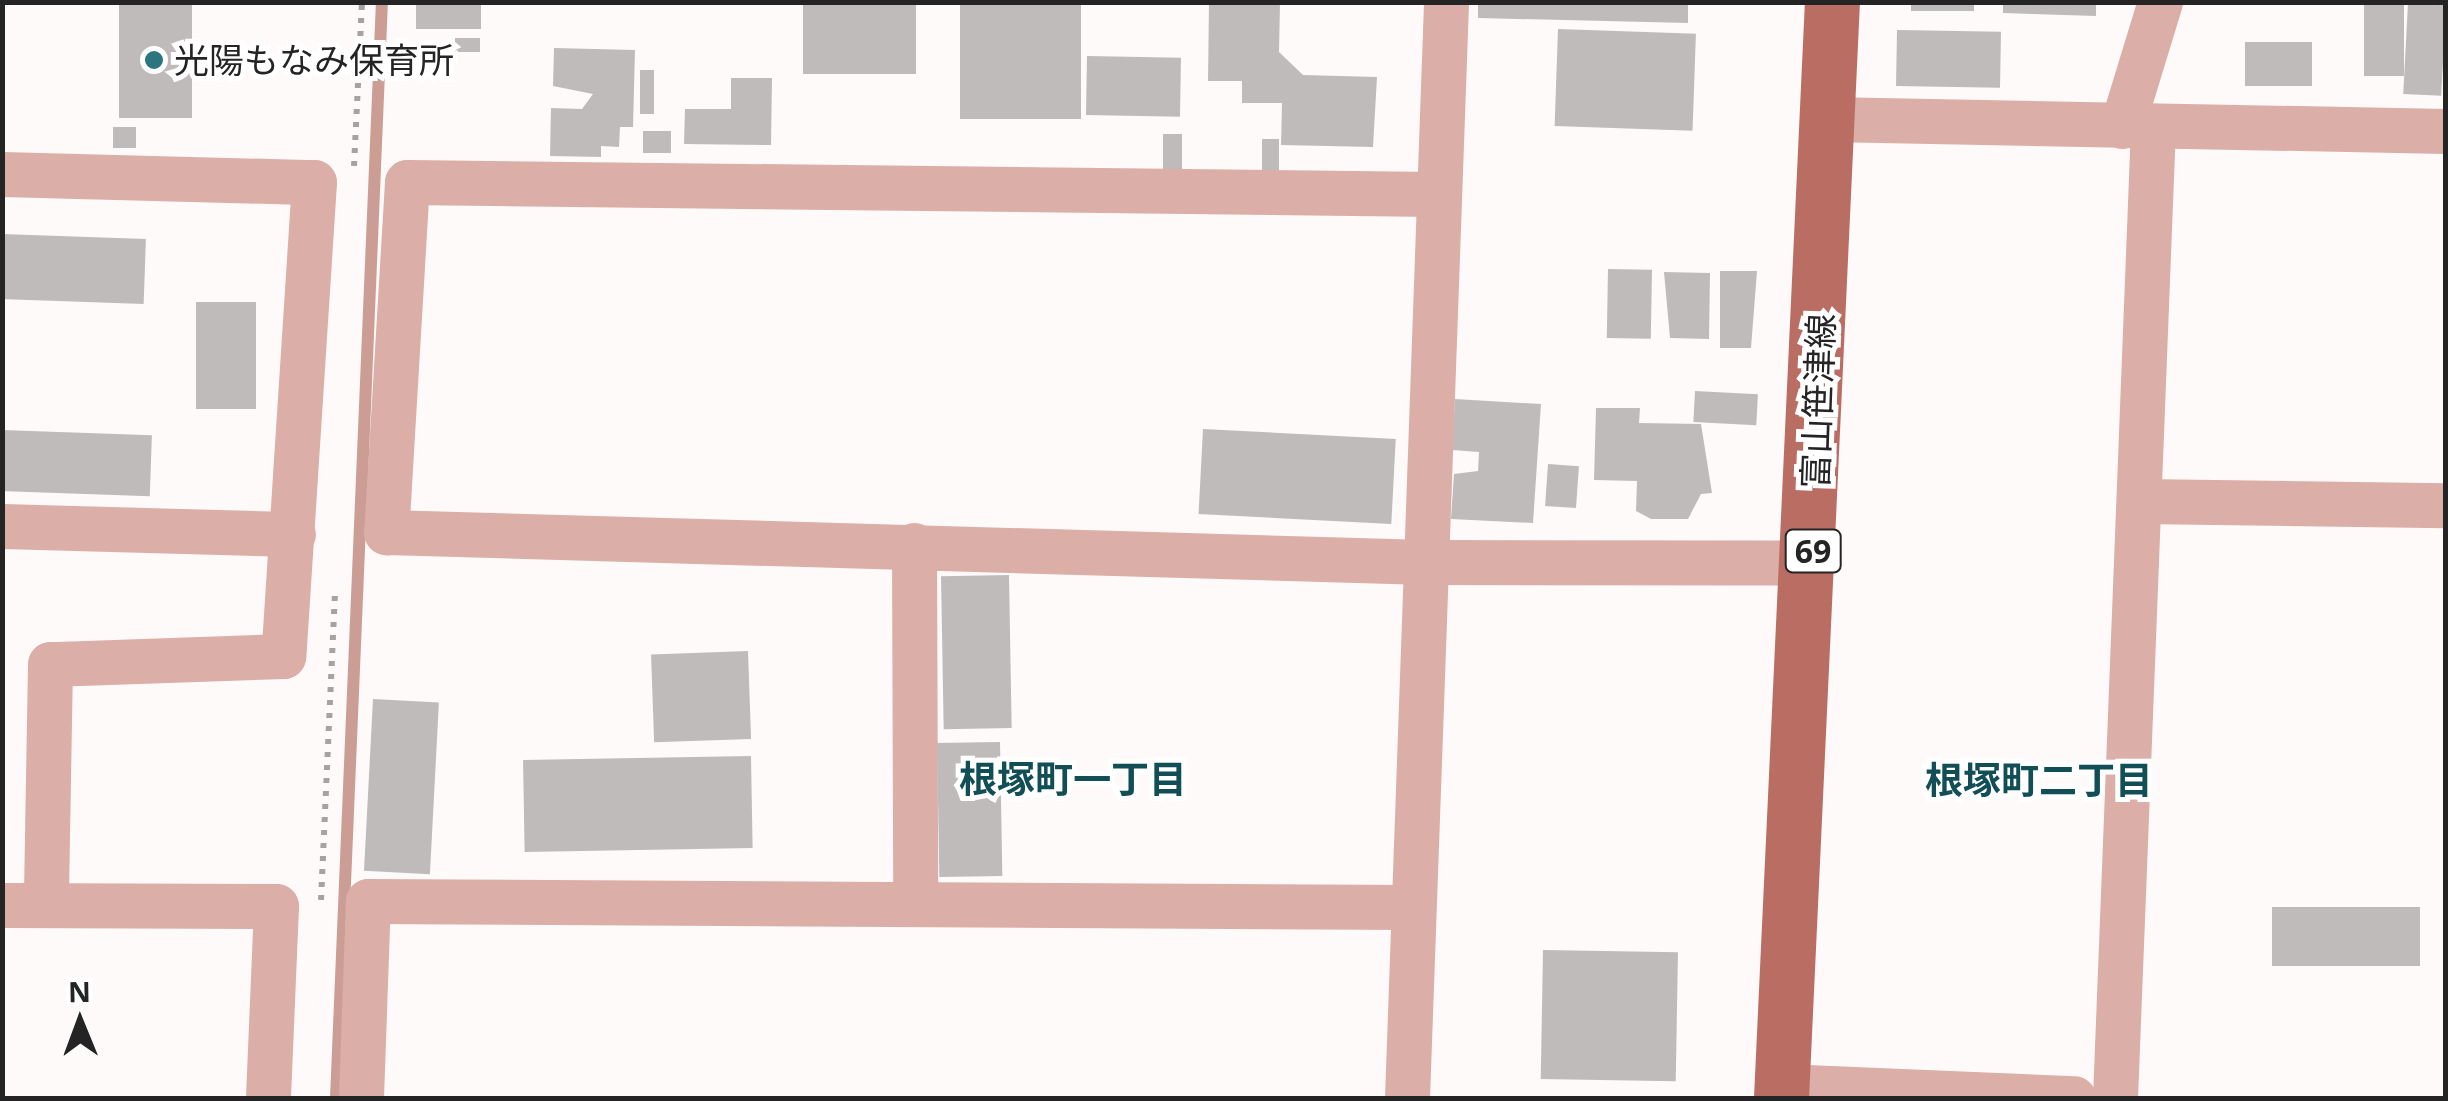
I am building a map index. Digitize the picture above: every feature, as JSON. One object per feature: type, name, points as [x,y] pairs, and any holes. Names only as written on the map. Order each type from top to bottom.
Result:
[{"type":"main road","name":"富山笹津線","points":[[1782,1092],[1812,563],[1832,2]]},
{"type":"street","points":[[1407,1098],[1410,907],[1446,2]]},
{"type":"street","points":[[2115,1098],[2142,501],[2137,126],[2160,2]]},
{"type":"street","points":[[1828,120],[2446,131]]},
{"type":"street","points":[[2,174],[314,182],[284,656],[50,664],[24,905],[276,906],[268,1098]]},
{"type":"street","points":[[1436,194],[407,182],[386,532],[1426,562],[1812,563]]},
{"type":"street","points":[[2142,501],[2446,506]]},
{"type":"street","points":[[2,526],[293,534]]},
{"type":"street","points":[[914,545],[915,900]]},
{"type":"street","points":[[361,1098],[368,901],[915,900],[1410,907]]},
{"type":"street","points":[[1782,1092],[2074,1098]]},
{"type":"building","name":"光陽もなみ保育所","points":[[119,2],[192,2],[192,118],[119,118]]},
{"type":"building","points":[[416,2],[481,2],[481,29],[416,29]]},
{"type":"building","points":[[803,2],[916,2],[916,74],[803,74]]},
{"type":"building","points":[[960,2],[1081,2],[1081,119],[960,119]]},
{"type":"building","points":[[1209,2],[1280,2],[1279,52],[1303,75],[1377,77],[1373,147],[1281,145],[1282,103],[1242,103],[1242,81],[1208,81]]},
{"type":"building","points":[[1478,2],[1688,2],[1688,23],[1478,18]]},
{"type":"building","points":[[1911,2],[1974,2],[1974,11],[1911,11]]},
{"type":"building","points":[[2003,2],[2096,2],[2096,16],[2003,13]]},
{"type":"building","points":[[2364,2],[2404,2],[2404,76],[2364,76]]},
{"type":"building","points":[[2408,3],[2446,5],[2441,96],[2403,94]]},
{"type":"building","points":[[1558,29],[1696,34],[1693,131],[1555,126]]},
{"type":"building","points":[[1897,30],[2001,32],[2000,88],[1896,86]]},
{"type":"building","points":[[455,38],[480,38],[480,52],[455,52]]},
{"type":"building","points":[[2245,42],[2312,42],[2312,86],[2245,86]]},
{"type":"building","points":[[554,48],[635,50],[633,127],[620,127],[619,147],[601,146],[601,157],[550,156],[551,108],[582,109],[593,94],[553,86]]},
{"type":"building","points":[[1087,56],[1181,58],[1180,117],[1086,115]]},
{"type":"building","points":[[640,70],[654,70],[654,114],[640,114]]},
{"type":"building","points":[[731,78],[772,78],[771,145],[684,144],[685,109],[731,109]]},
{"type":"building","points":[[113,127],[136,127],[136,148],[113,148]]},
{"type":"building","points":[[643,131],[671,131],[671,153],[643,153]]},
{"type":"building","points":[[1163,134],[1182,134],[1182,170],[1163,170]]},
{"type":"building","points":[[1262,139],[1279,139],[1279,175],[1262,175]]},
{"type":"building","points":[[2,234],[146,239],[144,304],[2,299]]},
{"type":"building","points":[[1608,269],[1652,270],[1651,339],[1607,338]]},
{"type":"building","points":[[1720,271],[1757,271],[1751,348],[1720,348]]},
{"type":"building","points":[[1664,272],[1710,273],[1709,339],[1670,338]]},
{"type":"building","points":[[196,302],[256,302],[256,409],[196,409]]},
{"type":"building","points":[[1695,391],[1758,394],[1756,425],[1693,422]]},
{"type":"building","points":[[1455,399],[1541,404],[1533,523],[1451,519],[1454,474],[1478,471],[1479,452],[1452,450]]},
{"type":"building","points":[[1596,408],[1640,408],[1639,423],[1701,424],[1712,493],[1701,494],[1688,519],[1651,519],[1636,511],[1637,481],[1594,480]]},
{"type":"building","points":[[1203,429],[1396,439],[1391,524],[1199,514]]},
{"type":"building","points":[[2,430],[152,435],[150,496],[2,491]]},
{"type":"building","points":[[1548,464],[1579,466],[1576,508],[1545,506]]},
{"type":"building","points":[[1009,575],[1012,728],[944,729],[941,576]]},
{"type":"building","points":[[748,651],[751,739],[654,742],[651,654]]},
{"type":"building","points":[[373,699],[439,702],[430,874],[364,871]]},
{"type":"building","points":[[1000,742],[1002,876],[939,877],[937,743]]},
{"type":"building","points":[[751,756],[753,848],[525,852],[523,760]]},
{"type":"building","points":[[2272,907],[2420,907],[2420,966],[2272,966]]},
{"type":"building","points":[[1543,950],[1678,952],[1676,1081],[1541,1079]]},
{"type":"waterway","points":[[336,1098],[382,2]]},
{"type":"place","name":"光陽もなみ保育所","points":[[154,60]]},
{"type":"district","name":"根塚町一丁目","points":[[1073,779]]},
{"type":"district","name":"根塚町二丁目","points":[[2039,780]]}]
